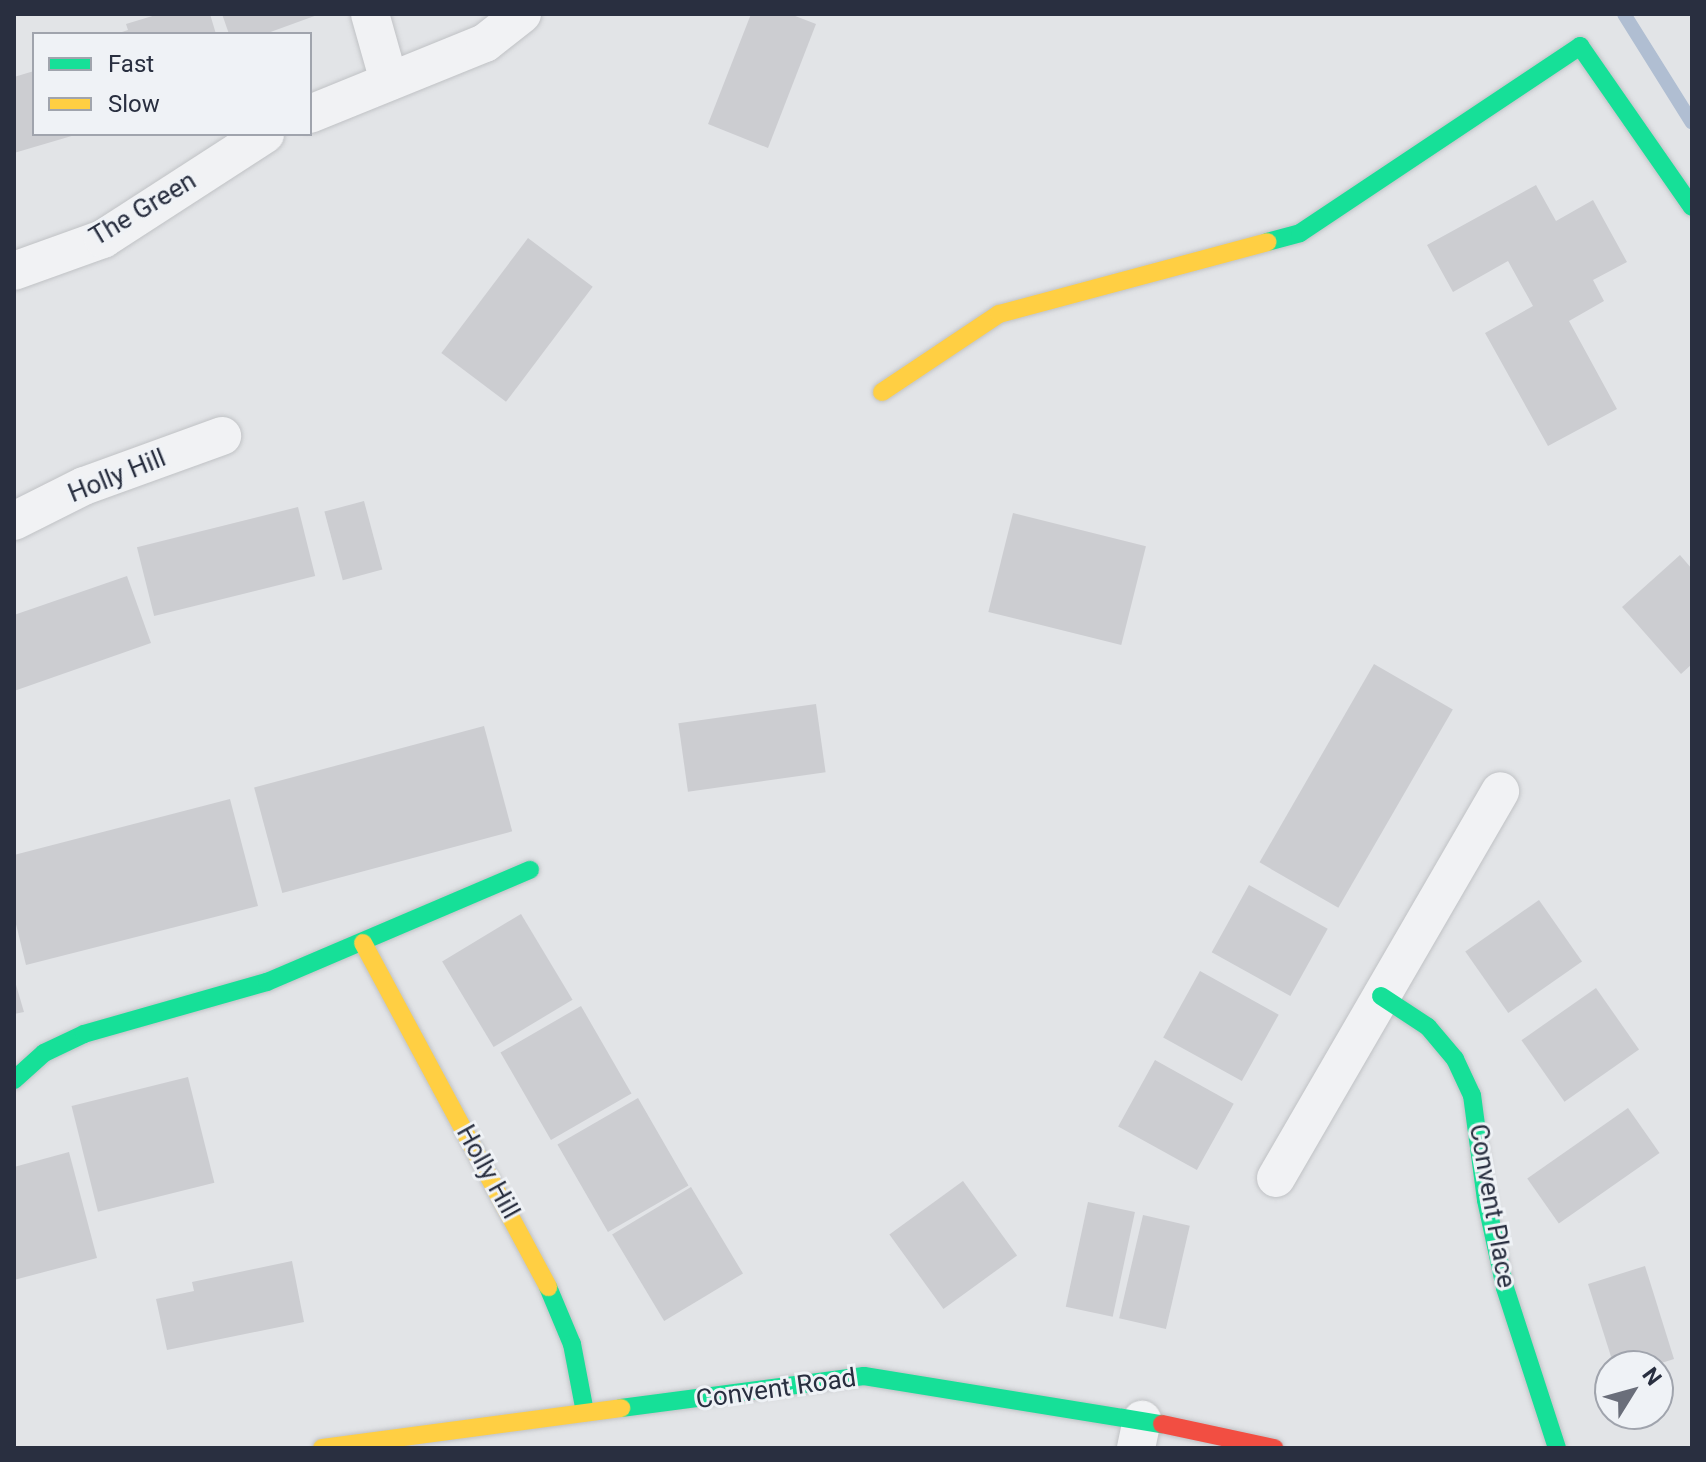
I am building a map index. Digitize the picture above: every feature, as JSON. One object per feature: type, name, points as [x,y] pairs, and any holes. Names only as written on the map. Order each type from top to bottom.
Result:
[{"type":"street","points":[[370,14],[389,81]]},
{"type":"street","points":[[312,113],[485,43],[522,14]]},
{"type":"street","points":[[882,392],[999,314],[1300,233],[1580,46],[1692,207]]},
{"type":"street","name":"The Green","points":[[14,271],[103,239],[262,136]]},
{"type":"street","name":"Holly Hill","points":[[14,521],[84,486],[222,436]]},
{"type":"street","points":[[1276,1178],[1500,791]]},
{"type":"street","points":[[14,1080],[44,1053],[84,1034],[267,982],[530,870]]},
{"type":"street","name":"Holly Hill","points":[[363,943],[541,1270],[572,1344],[585,1412]]},
{"type":"street","name":"Convent Place","points":[[1381,996],[1428,1027],[1455,1059],[1472,1095],[1486,1200],[1505,1288],[1557,1448]]},
{"type":"street","name":"Convent Road","points":[[322,1448],[864,1376],[1139,1434],[1274,1448]]},
{"type":"building","points":[[159,14],[210,14],[215,32],[122,32],[128,30],[126,24]]},
{"type":"building","points":[[222,14],[320,14],[270,32],[228,32]]},
{"type":"building","points":[[751,14],[790,14],[816,24],[768,148],[708,124]]},
{"type":"building","points":[[32,72],[32,136],[72,136],[14,153],[14,77]]},
{"type":"building","points":[[1536,185],[1556,221],[1593,200],[1627,262],[1593,280],[1604,301],[1569,321],[1617,409],[1548,446],[1485,333],[1533,306],[1508,261],[1453,292],[1427,245]]},
{"type":"building","points":[[528,238],[593,287],[506,402],[441,353]]},
{"type":"building","points":[[364,501],[382,570],[343,580],[324,512]]},
{"type":"building","points":[[298,507],[315,576],[154,616],[137,547]]},
{"type":"building","points":[[1013,513],[1146,546],[1121,645],[988,612]]},
{"type":"building","points":[[1680,555],[1692,569],[1692,664],[1681,674],[1622,607]]},
{"type":"building","points":[[127,576],[151,643],[14,691],[14,615]]},
{"type":"building","points":[[1374,664],[1453,710],[1338,908],[1260,862]]},
{"type":"building","points":[[816,704],[826,772],[688,792],[678,723]]},
{"type":"building","points":[[484,726],[512,831],[282,893],[254,788]]},
{"type":"building","points":[[230,799],[258,906],[26,965],[14,916],[14,855]]},
{"type":"building","points":[[1249,885],[1328,929],[1290,996],[1212,952]]},
{"type":"building","points":[[1539,900],[1582,961],[1508,1013],[1465,952]]},
{"type":"building","points":[[521,914],[573,1000],[494,1047],[442,961]]},
{"type":"building","points":[[1200,971],[1279,1015],[1242,1081],[1163,1037]]},
{"type":"building","points":[[14,978],[24,1012],[14,1014]]},
{"type":"building","points":[[1596,988],[1639,1049],[1564,1102],[1521,1040]]},
{"type":"building","points":[[581,1006],[632,1093],[551,1140],[500,1052]]},
{"type":"building","points":[[1155,1060],[1234,1104],[1197,1170],[1118,1126]]},
{"type":"building","points":[[188,1077],[214,1183],[98,1212],[72,1106]]},
{"type":"building","points":[[638,1098],[688,1185],[608,1232],[557,1144]]},
{"type":"building","points":[[1628,1108],[1660,1153],[1559,1224],[1527,1179]]},
{"type":"building","points":[[69,1152],[97,1258],[14,1280],[14,1167]]},
{"type":"building","points":[[963,1181],[1017,1255],[943,1309],[889,1234]]},
{"type":"building","points":[[691,1187],[743,1274],[664,1321],[612,1234]]},
{"type":"building","points":[[1088,1202],[1135,1212],[1113,1317],[1066,1307]]},
{"type":"building","points":[[1143,1215],[1190,1226],[1166,1329],[1119,1318]]},
{"type":"building","points":[[292,1261],[304,1322],[167,1350],[156,1299],[194,1291],[192,1282]]},
{"type":"building","points":[[1645,1266],[1671,1350],[1609,1350],[1588,1284]]},
{"type":"waterway","points":[[1624,14],[1692,123]]},
{"type":"traffic: fast","points":[[1267,242],[1300,233],[1580,46],[1692,207]]},
{"type":"traffic: fast","points":[[14,1080],[44,1053],[84,1034],[267,982],[530,870]]},
{"type":"traffic: fast","points":[[1381,996],[1428,1027],[1455,1059],[1472,1095],[1486,1200],[1505,1288],[1557,1448]]},
{"type":"traffic: fast","points":[[548,1287],[572,1344],[585,1412]]},
{"type":"traffic: fast","points":[[621,1408],[864,1376],[1162,1424]]},
{"type":"traffic: slow","points":[[882,392],[999,314],[1267,242]]},
{"type":"traffic: slow","points":[[363,943],[548,1287]]},
{"type":"traffic: slow","points":[[322,1448],[621,1408]]},
{"type":"traffic: jam","points":[[1162,1424],[1274,1448]]}]
